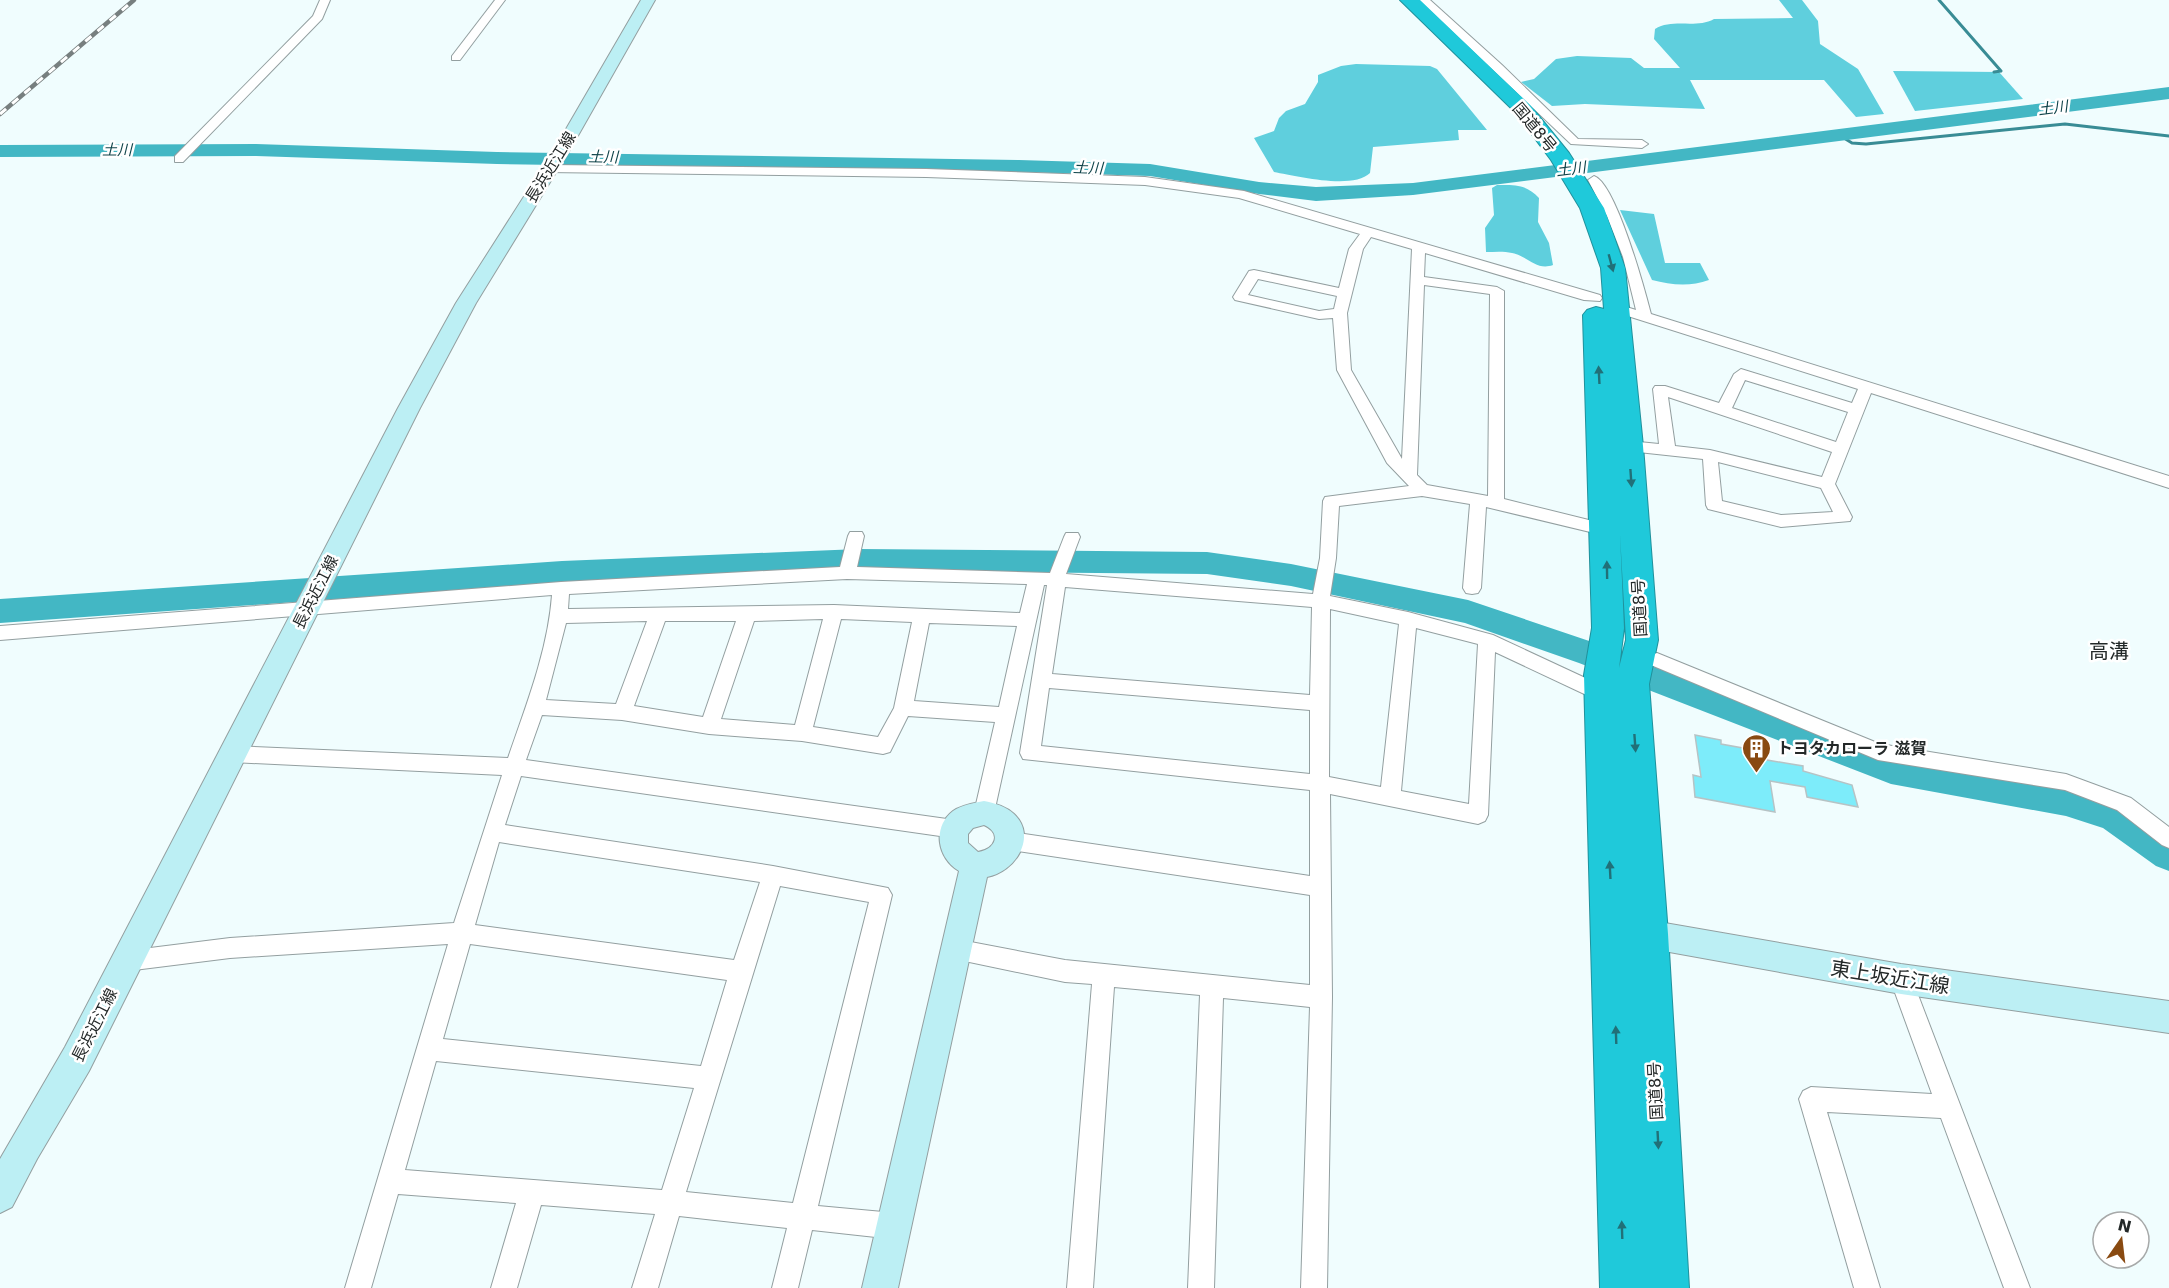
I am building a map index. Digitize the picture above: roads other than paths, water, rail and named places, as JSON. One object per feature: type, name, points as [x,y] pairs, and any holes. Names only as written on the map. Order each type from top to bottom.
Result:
[{"type":"highway","name":"国道8号","points":[[1391,0],[1410,21],[1511,112],[1554,159]]},
{"type":"highway","name":"国道8号","points":[[1409,0],[1523,109],[1554,159],[1613,268],[1606,303],[1608,628],[1630,931],[1665,1288]]},
{"type":"highway","name":"国道8号","points":[[1606,303],[1629,446],[1635,534],[1650,650],[1612,685]]},
{"type":"highway","name":"国道8号","points":[[1624,1288],[1630,931]]},
{"type":"main road","name":"長浜近江線","points":[[0,1195],[25,1147],[77,1059],[409,408],[466,303],[555,161],[648,0]]},
{"type":"main road","points":[[984,813],[1001,818],[1010,832],[1011,841],[1002,856],[984,864],[975,864],[967,862],[955,851],[952,836],[954,829],[967,817],[984,813]]},
{"type":"main road","points":[[880,1288],[975,864]]},
{"type":"main road","name":"東上坂近江線","points":[[1630,931],[1901,979],[2169,1017]]},
{"type":"street","points":[[179,159],[296,41],[318,17],[325,0]]},
{"type":"street","points":[[456,58],[500,0]]},
{"type":"street","points":[[1424,0],[1498,67],[1575,142],[1642,144]]},
{"type":"street","points":[[555,161],[1145,181],[1240,194],[1584,296],[1866,388],[2169,482]]},
{"type":"street","points":[[1594,180],[1614,216],[1630,257],[1645,317]]},
{"type":"street","points":[[1367,233],[1356,249],[1340,313],[1344,370],[1393,459],[1422,490]]},
{"type":"street","points":[[1409,477],[1419,247]]},
{"type":"street","points":[[1340,313],[1319,315],[1240,297],[1254,274],[1344,293]]},
{"type":"street","points":[[1419,280],[1497,291],[1496,503]]},
{"type":"street","points":[[1723,410],[1741,374],[1857,410]]},
{"type":"street","points":[[1827,484],[1866,388]]},
{"type":"street","points":[[1668,452],[1660,389],[1841,449]]},
{"type":"street","points":[[1629,446],[1710,455],[1827,484],[1844,517],[1781,521],[1714,505],[1710,455]]},
{"type":"street","points":[[1314,1288],[1321,997],[1319,703],[1321,598],[1328,558],[1331,501],[1422,490],[1496,503],[1606,530],[1635,534]]},
{"type":"street","points":[[1472,588],[1478,500]]},
{"type":"street","points":[[847,573],[856,536]]},
{"type":"street","points":[[1071,539],[1057,576],[1030,753],[1319,783],[1478,815],[1487,640]]},
{"type":"street","points":[[0,633],[561,588],[847,573],[1037,578],[1057,576],[1321,598],[1487,640],[1612,685]]},
{"type":"street","points":[[984,813],[1037,578]]},
{"type":"street","points":[[358,1288],[461,933],[492,832],[535,707],[559,616],[561,588]]},
{"type":"street","points":[[559,616],[834,612],[1028,620]]},
{"type":"street","points":[[802,733],[834,612]]},
{"type":"street","points":[[710,726],[747,614]]},
{"type":"street","points":[[621,712],[658,616]]},
{"type":"street","points":[[535,707],[621,712],[710,726],[802,733],[883,746],[903,708],[922,616]]},
{"type":"street","points":[[1390,797],[1408,619]]},
{"type":"street","points":[[1650,650],[1878,752],[2066,782],[2124,804],[2169,839]]},
{"type":"street","points":[[1041,680],[1319,703]]},
{"type":"street","points":[[903,708],[1006,715]]},
{"type":"street","points":[[232,754],[514,767],[954,829]]},
{"type":"street","points":[[492,832],[773,875],[881,895],[785,1288]]},
{"type":"street","points":[[1011,841],[1321,887]]},
{"type":"street","points":[[645,1288],[741,971],[773,875]]},
{"type":"street","points":[[126,962],[230,948],[461,933],[741,971]]},
{"type":"street","points":[[955,949],[1065,971],[1321,997]]},
{"type":"street","points":[[1080,1288],[1104,976]]},
{"type":"street","points":[[1901,979],[2017,1288]]},
{"type":"street","points":[[1202,1288],[1212,986]]},
{"type":"street","points":[[429,1049],[708,1078]]},
{"type":"street","points":[[1867,1288],[1811,1099],[1950,1107]]},
{"type":"street","points":[[390,1181],[670,1203],[894,1226]]},
{"type":"street","points":[[504,1288],[532,1193]]},
{"type":"waterway","points":[[1939,0],[2001,71],[1994,72]]},
{"type":"waterway","name":"土川","points":[[0,151],[256,150],[497,158],[1150,170],[1259,188],[1316,194],[1413,189],[2169,93]]},
{"type":"waterway","points":[[1839,135],[1852,143],[1866,144],[2065,124],[2169,136]]},
{"type":"waterway","points":[[0,611],[562,572],[859,560],[1207,563],[1291,575],[1468,612],[1590,654],[1891,770],[2066,801],[2115,817],[2169,855]]},
{"type":"railway","points":[[0,114],[134,0]]},
{"type":"place","name":"トヨタカローラ 滋賀","points":[[1756,774]]},
{"type":"district","name":"高溝","points":[[2109,651]]}]
